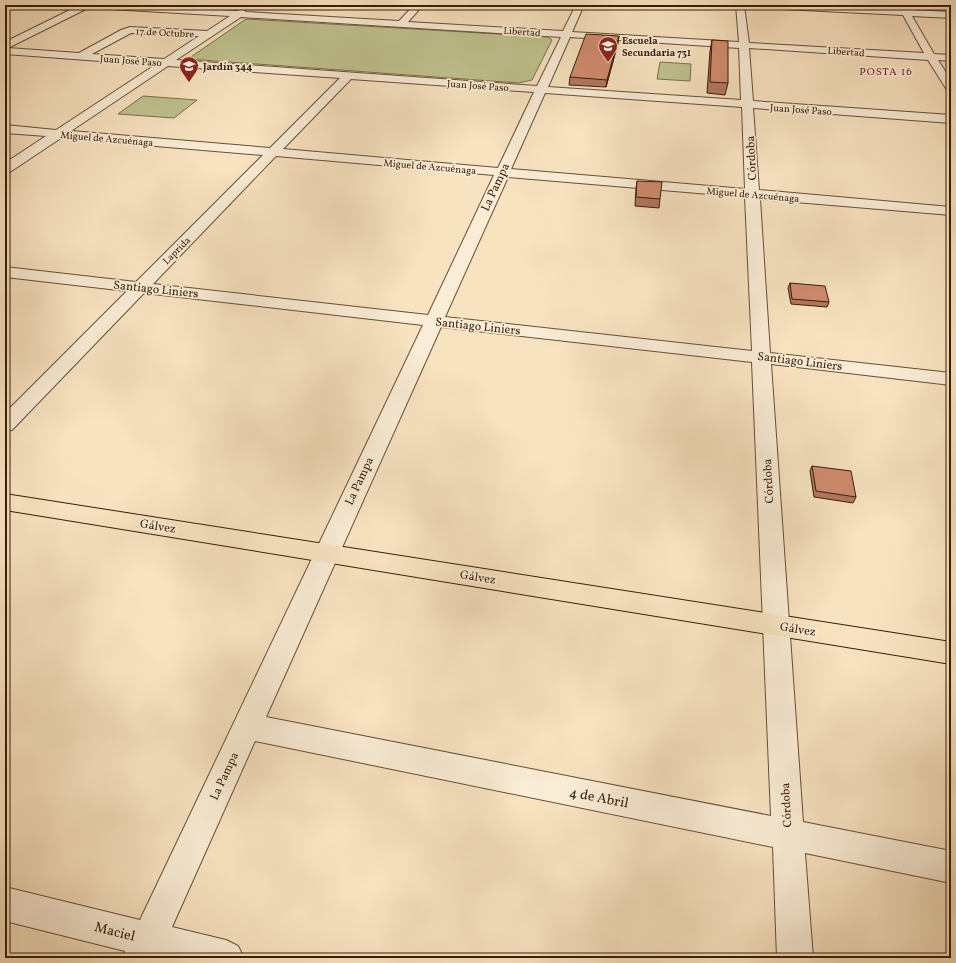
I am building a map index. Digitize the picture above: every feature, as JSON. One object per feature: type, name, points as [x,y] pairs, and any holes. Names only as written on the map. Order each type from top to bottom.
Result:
[{"type":"main road","name":"Gálvez","points":[[5,502],[951,653]]},
{"type":"street","points":[[5,46],[87,5]]},
{"type":"street","name":"Libertad","points":[[94,5],[951,58]]},
{"type":"street","points":[[5,170],[253,5]]},
{"type":"street","points":[[401,24],[419,5]]},
{"type":"street","name":"La Pampa","points":[[144,948],[580,5]]},
{"type":"street","name":"Córdoba","points":[[740,5],[748,105],[795,958]]},
{"type":"street","points":[[762,5],[951,15]]},
{"type":"street","points":[[906,13],[930,56],[951,88]]},
{"type":"street","name":"17 de Octubre","points":[[80,57],[130,30],[209,34]]},
{"type":"street","name":"Juan José Paso","points":[[5,51],[951,119]]},
{"type":"street","name":"Laprida","points":[[5,424],[348,76]]},
{"type":"street","name":"Miguel de Azcuénaga","points":[[5,129],[951,211]]},
{"type":"street","name":"Santiago Liniers","points":[[5,272],[951,379]]},
{"type":"street","name":"4 de Abril","points":[[246,726],[951,867]]},
{"type":"street","name":"Maciel","points":[[5,904],[144,948],[226,958]]},
{"type":"green space","points":[[762,5],[907,5],[906,13]]},
{"type":"green space","points":[[246,19],[548,37],[552,40],[532,80],[519,83],[188,59]]},
{"type":"green space","points":[[660,62],[691,64],[690,81],[657,79]]},
{"type":"green space","points":[[143,96],[197,100],[174,118],[118,114]]},
{"type":"building","points":[[586,34],[619,36],[607,80],[570,77]]},
{"type":"building","points":[[712,40],[728,41],[728,83],[710,82]]},
{"type":"building","points":[[637,181],[662,182],[660,199],[636,197]]},
{"type":"building","points":[[790,283],[825,286],[829,302],[792,299]]},
{"type":"building","points":[[812,466],[851,471],[856,497],[816,491]]},
{"type":"place","name":"Escuela Secundaria 731","points":[[608,63]]},
{"type":"place","name":"Jardín 344","points":[[189,83]]},
{"type":"district","name":"POSTA 16","points":[[886,71]]}]
